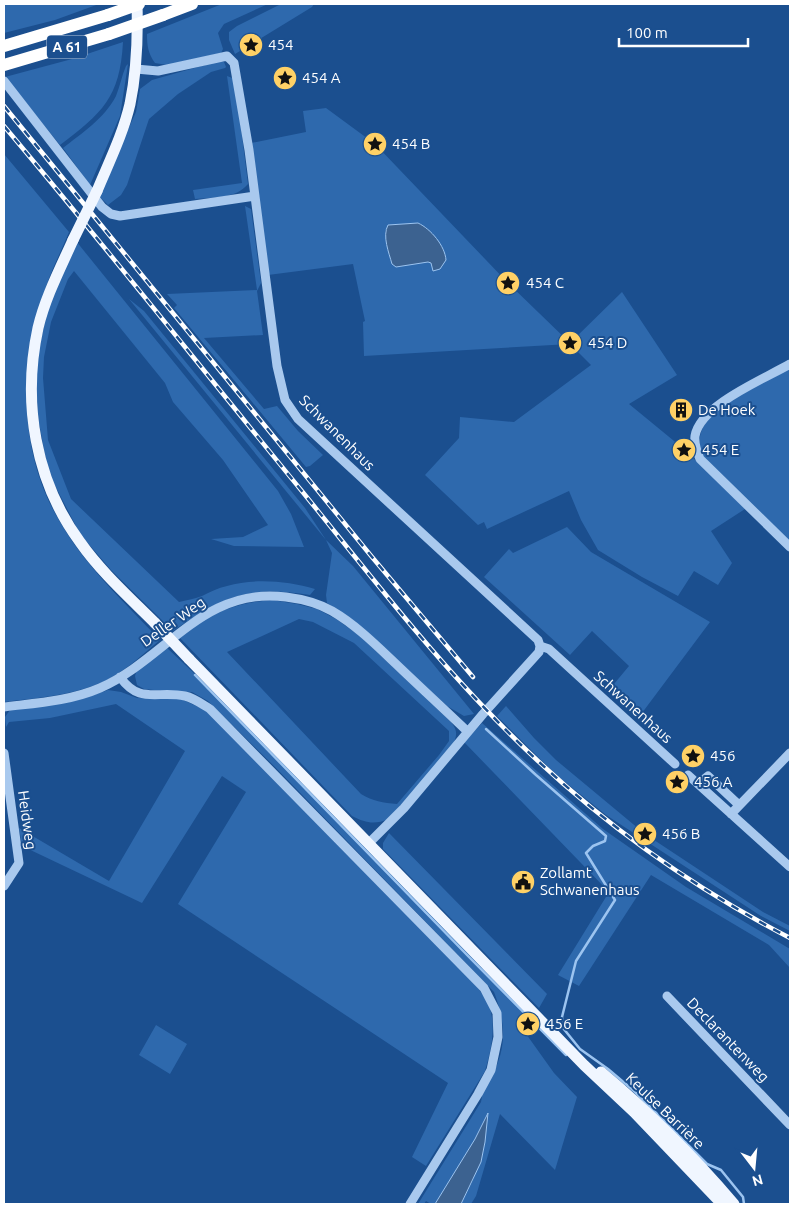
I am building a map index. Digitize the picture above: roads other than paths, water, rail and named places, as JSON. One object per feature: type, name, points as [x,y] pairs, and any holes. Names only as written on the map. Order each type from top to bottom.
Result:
[{"type":"highway","name":"A 61","points":[[8,45],[138,4]]},
{"type":"highway","name":"A 61","points":[[4,64],[109,34],[192,4]]},
{"type":"main road","name":"Keulse Barrière","points":[[138,4],[136,69],[129,105],[118,142],[51,290],[38,328],[32,369],[32,413],[38,453],[56,502],[80,543],[113,580],[722,1204]]},
{"type":"main road","name":"Keulse Barrière","points":[[567,1047],[586,1059],[641,1105],[708,1174],[734,1204]]},
{"type":"street","name":"Schwanenhaus","points":[[136,69],[158,71],[227,56],[234,64],[249,150],[277,366],[284,400],[298,418],[538,640],[540,646],[549,649],[675,764]]},
{"type":"street","points":[[4,81],[96,200],[111,214],[120,216],[138,214],[255,196]]},
{"type":"street","points":[[790,364],[720,402],[704,417],[698,426],[695,436],[696,448],[700,459],[790,547]]},
{"type":"street","name":"Deller Weg","points":[[4,707],[50,702],[77,696],[100,688],[120,677],[188,626],[220,606],[259,596],[276,596],[297,598],[315,603],[349,622],[468,732]]},
{"type":"street","points":[[368,843],[404,808],[539,652],[540,646]]},
{"type":"street","points":[[120,677],[136,693],[186,696],[198,700],[210,709],[484,988],[493,1003],[497,1012],[498,1037],[491,1070],[410,1204]]},
{"type":"street","name":"Heidweg","points":[[4,753],[19,863],[4,886]]},
{"type":"street","points":[[731,814],[790,753]]},
{"type":"street","points":[[688,776],[790,867]]},
{"type":"street","points":[[698,784],[708,776],[739,806]]},
{"type":"street","name":"Declarantenweg","points":[[667,996],[790,1125]]},
{"type":"waterway","points":[[195,675],[566,1055]]},
{"type":"waterway","points":[[486,729],[606,836],[605,841],[593,846],[586,853],[615,900],[576,961],[562,1017],[563,1028],[580,1049],[634,1091],[707,1164],[721,1170],[743,1197],[744,1204]]},
{"type":"railway","points":[[4,106],[372,557],[473,677]]},
{"type":"railway","points":[[4,126],[400,612],[451,672],[505,729],[570,790],[640,845],[713,894],[790,938]]},
{"type":"place","name":"454","points":[[251,45]]},
{"type":"place","name":"454 A","points":[[285,78]]},
{"type":"place","name":"454 B","points":[[375,144]]},
{"type":"place","name":"454 C","points":[[508,283]]},
{"type":"place","name":"454 D","points":[[570,343]]},
{"type":"place","name":"De Hoek","points":[[681,410]]},
{"type":"place","name":"454 E","points":[[684,450]]},
{"type":"place","name":"456","points":[[693,756]]},
{"type":"place","name":"456 A","points":[[677,782]]},
{"type":"place","name":"456 B","points":[[645,834]]},
{"type":"place","name":"Zollamt Schwanenhaus","points":[[523,882]]},
{"type":"place","name":"456 E","points":[[528,1024]]}]
